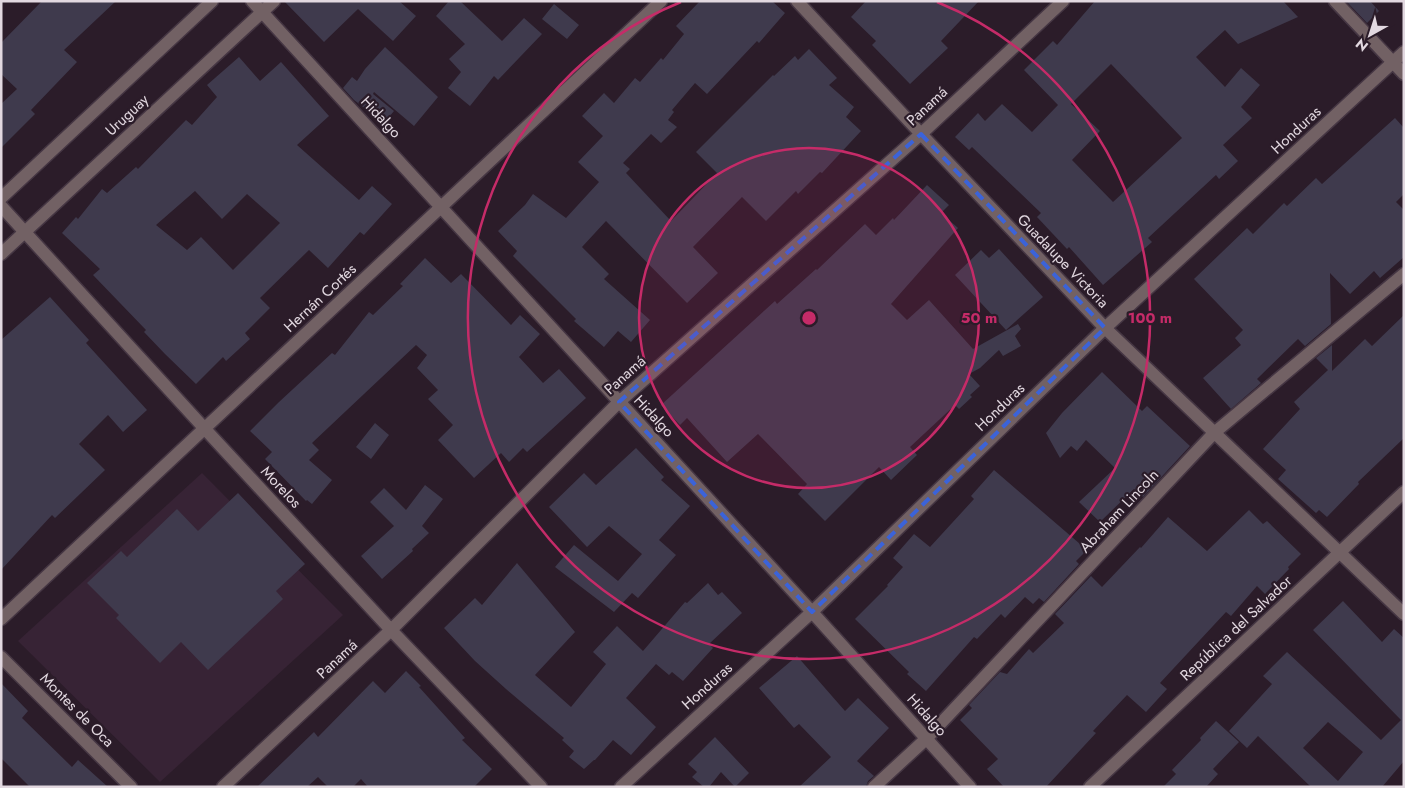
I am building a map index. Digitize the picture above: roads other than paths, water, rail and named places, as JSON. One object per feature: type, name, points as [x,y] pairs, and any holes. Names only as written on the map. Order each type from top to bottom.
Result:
[{"type":"street","name":"Uruguay","points":[[1,198],[212,1]]},
{"type":"street","name":"Hidalgo","points":[[252,1],[970,787]]},
{"type":"street","name":"Uruguay","points":[[1,254],[274,1]]},
{"type":"street","name":"Hernán Cortés","points":[[1,619],[661,1]]},
{"type":"street","name":"Guadalupe Victoria","points":[[797,1],[1105,328],[1404,614]]},
{"type":"street","name":"Panamá","points":[[223,787],[391,630],[620,402],[921,134],[1063,1]]},
{"type":"street","points":[[1335,1],[1404,74]]},
{"type":"street","name":"Honduras","points":[[621,787],[812,612],[1105,328],[1404,52]]},
{"type":"street","name":"Morelos","points":[[1,206],[391,630],[541,787]]},
{"type":"street","name":"Abraham Lincoln","points":[[874,787],[926,739],[1214,433],[1404,274]]},
{"type":"street","name":"República del Salvador","points":[[1090,787],[1404,492]]},
{"type":"street","name":"Montes de Oca","points":[[1,656],[131,787]]}]
